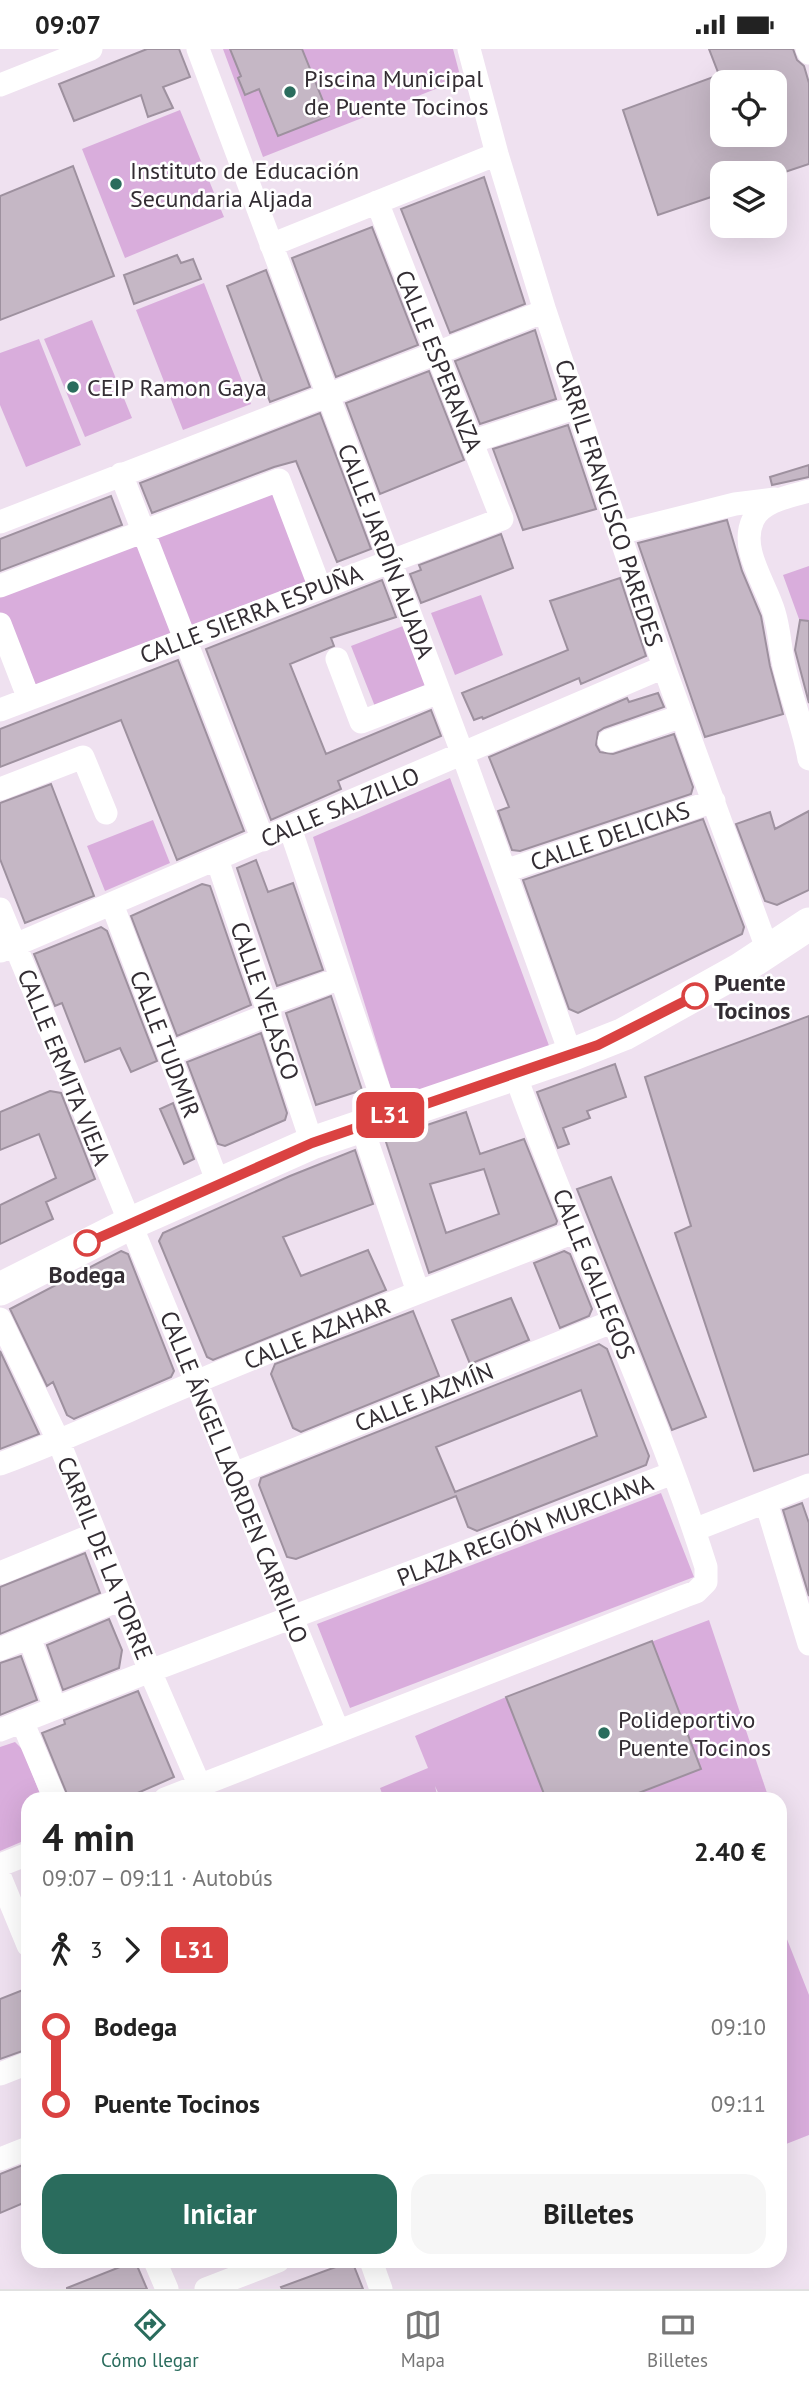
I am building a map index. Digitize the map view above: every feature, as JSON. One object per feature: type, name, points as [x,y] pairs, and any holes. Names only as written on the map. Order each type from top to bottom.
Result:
[{"type":"main road","points":[[0,1289],[129,1224],[312,1143],[598,1045],[643,1024],[768,951],[806,935]]},
{"type":"street","points":[[0,85],[91,49]]},
{"type":"street","name":"CALLE JARDÍN ALJADA","points":[[198,49],[463,755],[571,1055]]},
{"type":"street","name":"CARRIL FRANCISCO PAREDES","points":[[469,49],[497,154],[545,311],[664,667],[768,951]]},
{"type":"street","points":[[271,245],[497,154]]},
{"type":"street","name":"CALLE ESPERANZA","points":[[377,202],[502,519]]},
{"type":"street","points":[[0,521],[545,311]]},
{"type":"street","points":[[471,442],[577,407]]},
{"type":"street","points":[[121,474],[263,839]]},
{"type":"street","points":[[0,586],[279,480],[320,588]]},
{"type":"street","points":[[809,491],[763,508],[754,516],[748,532],[775,613],[782,660],[809,759]]},
{"type":"street","points":[[620,533],[734,503],[782,499]]},
{"type":"street","name":"CALLE SIERRA ESPUÑA","points":[[0,710],[502,519]]},
{"type":"street","points":[[0,624],[29,699]]},
{"type":"street","points":[[337,659],[361,722],[439,692]]},
{"type":"street","name":"CALLE SALZILLO","points":[[7,949],[664,667]]},
{"type":"street","points":[[609,741],[682,716]]},
{"type":"street","points":[[0,789],[83,757],[106,813]]},
{"type":"street","name":"CALLE DELICIAS","points":[[505,871],[714,801]]},
{"type":"street","points":[[290,828],[341,978],[418,1292]]},
{"type":"street","name":"CALLE VELASCO","points":[[217,859],[312,1143]]},
{"type":"street","name":"CALLE TUDMIR","points":[[112,904],[218,1183]]},
{"type":"street","name":"CALLE ERMITA VIEJA","points":[[0,909],[7,949],[129,1224]]},
{"type":"street","points":[[169,1054],[341,978]]},
{"type":"street","name":"CALLE GALLEGOS","points":[[515,1074],[542,1149],[614,1321],[673,1473]]},
{"type":"street","name":"CALLE ÁNGEL LAORDEN CARRILLO","points":[[129,1224],[197,1382],[338,1731]]},
{"type":"street","name":"CALLE AZAHAR","points":[[0,1464],[59,1442],[197,1382],[418,1292],[577,1231]]},
{"type":"street","name":"CARRIL DE LA TORRE","points":[[0,1319],[59,1442],[149,1671],[203,1792]]},
{"type":"street","name":"CALLE JAZMÍN","points":[[234,1474],[614,1321]]},
{"type":"street","name":"PLAZA REGIÓN MURCIANA","points":[[0,1730],[673,1473],[707,1575],[706,1582],[696,1592],[338,1731],[203,1792]]},
{"type":"street","points":[[694,1530],[809,1485]]},
{"type":"street","points":[[766,1502],[809,1644]]},
{"type":"street","points":[[0,1573],[96,1534]]},
{"type":"street","points":[[0,1649],[121,1599]]},
{"type":"street","points":[[29,1637],[55,1708]]},
{"type":"street","points":[[22,1721],[52,1792]]},
{"type":"street","points":[[0,1865],[21,1857]]},
{"type":"street","points":[[0,1877],[21,1928]]},
{"type":"street","points":[[0,2074],[21,2066]]},
{"type":"street","points":[[0,2159],[21,2151]]},
{"type":"street","points":[[158,2268],[167,2289]]},
{"type":"street","points":[[206,2289],[260,2268]]},
{"type":"street","points":[[374,2268],[381,2289]]},
{"type":"shaded area","points":[[223,49],[453,49],[461,79],[263,157]]},
{"type":"shaded area","points":[[180,110],[224,217],[125,258],[82,149]]},
{"type":"shaded area","points":[[204,283],[251,404],[183,430],[136,310]]},
{"type":"shaded area","points":[[92,320],[132,418],[85,437],[44,339]]},
{"type":"shaded area","points":[[39,339],[81,445],[26,467],[0,405],[0,353]]},
{"type":"shaded area","points":[[279,480],[320,588],[29,699],[0,624],[0,586]]},
{"type":"shaded area","points":[[809,566],[809,628],[803,630],[783,575]]},
{"type":"shaded area","points":[[481,595],[503,655],[455,675],[431,613]]},
{"type":"shaded area","points":[[403,626],[426,687],[376,709],[351,646]]},
{"type":"shaded area","points":[[450,778],[551,1051],[395,1102],[313,837]]},
{"type":"shaded area","points":[[153,820],[170,863],[105,891],[87,846]]},
{"type":"shaded area","points":[[661,1493],[694,1577],[350,1708],[317,1624]]},
{"type":"shaded area","points":[[709,1620],[767,1792],[438,1792],[435,1786],[436,1792],[381,1792],[380,1788],[428,1768],[415,1736],[506,1697]]},
{"type":"shaded area","points":[[15,1742],[23,1750],[39,1792],[21,1792],[21,1842],[0,1851],[0,1747]]},
{"type":"shaded area","points":[[787,1939],[809,1995],[809,2135],[787,2144]]},
{"type":"building","points":[[147,49],[179,49],[190,77],[163,87],[173,108],[148,117],[141,95],[74,121],[59,84]]},
{"type":"building","name":"Piscina Municipal de Puente Tocinos","points":[[230,49],[302,49],[329,116],[278,136],[259,89],[245,95]]},
{"type":"building","points":[[709,49],[793,49],[797,60],[804,66],[809,83],[809,164],[787,171],[787,161],[710,161],[710,197],[658,215],[623,110],[710,78],[710,147],[787,147],[787,70],[717,70]]},
{"type":"building","points":[[73,166],[114,276],[0,320],[0,196]]},
{"type":"building","points":[[484,177],[525,304],[450,333],[401,209]]},
{"type":"building","points":[[372,227],[418,345],[336,377],[292,258]]},
{"type":"building","points":[[177,255],[181,263],[193,259],[201,279],[134,304],[124,275]]},
{"type":"building","points":[[266,270],[310,387],[270,402],[227,286]]},
{"type":"building","points":[[535,330],[556,399],[480,424],[455,361]]},
{"type":"building","points":[[429,371],[464,460],[380,494],[346,403]]},
{"type":"building","points":[[320,413],[371,549],[337,562],[296,461],[152,513],[140,483]]},
{"type":"building","points":[[568,425],[596,509],[523,530],[493,449]]},
{"type":"building","points":[[809,465],[809,477],[772,485],[770,477]]},
{"type":"building","points":[[111,496],[122,525],[0,571],[0,539]]},
{"type":"building","points":[[727,520],[742,571],[761,616],[770,666],[783,714],[705,737],[638,543]]},
{"type":"building","points":[[501,534],[513,568],[421,603],[410,574],[421,570],[419,565]]},
{"type":"building","points":[[620,578],[646,656],[581,684],[579,678],[483,719],[474,720],[462,693],[568,650],[550,601]]},
{"type":"building","points":[[382,580],[396,617],[331,638],[334,646],[290,664],[326,754],[431,710],[441,736],[338,781],[341,789],[271,820],[206,649]]},
{"type":"building","points":[[800,620],[809,621],[809,703],[795,650]]},
{"type":"building","points":[[178,660],[244,831],[177,860],[121,720],[0,767],[0,729]]},
{"type":"building","points":[[658,693],[664,707],[604,728],[598,732],[596,745],[600,752],[613,754],[674,734],[693,787],[691,794],[520,851],[512,850],[498,811],[509,807],[489,757],[627,698],[629,702]]},
{"type":"building","points":[[51,784],[94,896],[25,923],[0,859],[0,803]]},
{"type":"building","points":[[809,811],[809,890],[777,905],[765,901],[736,824],[770,812],[775,829]]},
{"type":"building","points":[[703,819],[744,927],[742,934],[578,1013],[569,1009],[523,880]]},
{"type":"building","points":[[256,860],[268,892],[293,883],[323,970],[277,986],[237,868]]},
{"type":"building","points":[[202,884],[210,886],[251,1005],[177,1036],[131,916]]},
{"type":"building","points":[[101,927],[107,931],[157,1061],[131,1072],[120,1048],[85,1062],[62,1003],[55,1006],[34,954]]},
{"type":"building","points":[[331,996],[362,1090],[316,1105],[286,1013]]},
{"type":"building","points":[[809,1016],[809,1454],[754,1471],[675,1233],[691,1226],[645,1077]]},
{"type":"building","points":[[261,1033],[287,1113],[285,1120],[225,1146],[218,1144],[187,1062]]},
{"type":"building","points":[[615,1064],[626,1097],[587,1111],[590,1118],[563,1128],[569,1144],[558,1148],[537,1092]]},
{"type":"building","points":[[50,1091],[61,1093],[95,1179],[46,1202],[53,1219],[0,1244],[0,1205],[56,1178],[39,1134],[0,1150],[0,1112]]},
{"type":"building","points":[[173,1103],[194,1159],[184,1164],[160,1109]]},
{"type":"building","points":[[466,1112],[480,1154],[524,1139],[556,1224],[429,1273],[385,1139]],"holes":[[[484,1169],[499,1214],[446,1233],[430,1184]]]},
{"type":"building","points":[[355,1150],[373,1204],[283,1237],[301,1276],[368,1250],[386,1290],[213,1360],[207,1357],[159,1241],[163,1233]]},
{"type":"building","points":[[611,1177],[706,1417],[672,1430],[577,1189]]},
{"type":"building","points":[[121,1251],[128,1254],[174,1371],[171,1377],[74,1419],[67,1415],[53,1382],[47,1386],[10,1309]]},
{"type":"building","points":[[564,1251],[570,1254],[592,1309],[589,1316],[560,1328],[534,1263]]},
{"type":"building","points":[[511,1298],[529,1340],[470,1364],[452,1320]]},
{"type":"building","points":[[413,1311],[439,1376],[301,1432],[293,1428],[271,1374],[275,1364]]},
{"type":"building","points":[[599,1344],[607,1349],[649,1456],[646,1465],[477,1531],[468,1527],[456,1496],[296,1559],[287,1557],[259,1485],[261,1478]],"holes":[[[581,1390],[597,1436],[455,1492],[436,1447]]]},
{"type":"building","points":[[0,1351],[39,1434],[0,1449]]},
{"type":"building","points":[[802,1503],[809,1523],[809,1596],[783,1510]]},
{"type":"building","points":[[85,1553],[100,1593],[0,1634],[0,1587]]},
{"type":"building","points":[[109,1619],[122,1650],[119,1668],[63,1690],[47,1645]]},
{"type":"building","name":"Polideportivo Puente Tocinos","points":[[652,1641],[701,1769],[641,1792],[543,1792],[506,1697]]},
{"type":"building","points":[[21,1656],[37,1700],[0,1715],[0,1663]]},
{"type":"building","points":[[138,1691],[174,1777],[140,1792],[66,1792],[42,1733],[65,1724],[64,1720]]},
{"type":"building","points":[[21,1991],[21,2052],[0,2059],[0,1999]]},
{"type":"building","points":[[21,2166],[21,2204],[0,2213],[0,2174]]},
{"type":"building","points":[[117,2268],[138,2268],[147,2289],[67,2289]]},
{"type":"building","points":[[333,2268],[355,2268],[363,2289],[282,2289],[281,2287]]},
{"type":"bus line","name":"L31","points":[[87,1243],[218,1183],[361,1124],[598,1045],[695,996]]},
{"type":"place","name":"Piscina Municipal de Puente Tocinos","points":[[290,92]]},
{"type":"place","name":"Instituto de Educación Secundaria Aljada","points":[[116,184]]},
{"type":"place","name":"CEIP Ramon Gaya","points":[[73,387]]},
{"type":"place","name":"Puente Tocinos","points":[[695,996]]},
{"type":"place","name":"Bodega","points":[[87,1243]]},
{"type":"place","name":"Polideportivo Puente Tocinos","points":[[604,1733]]}]
